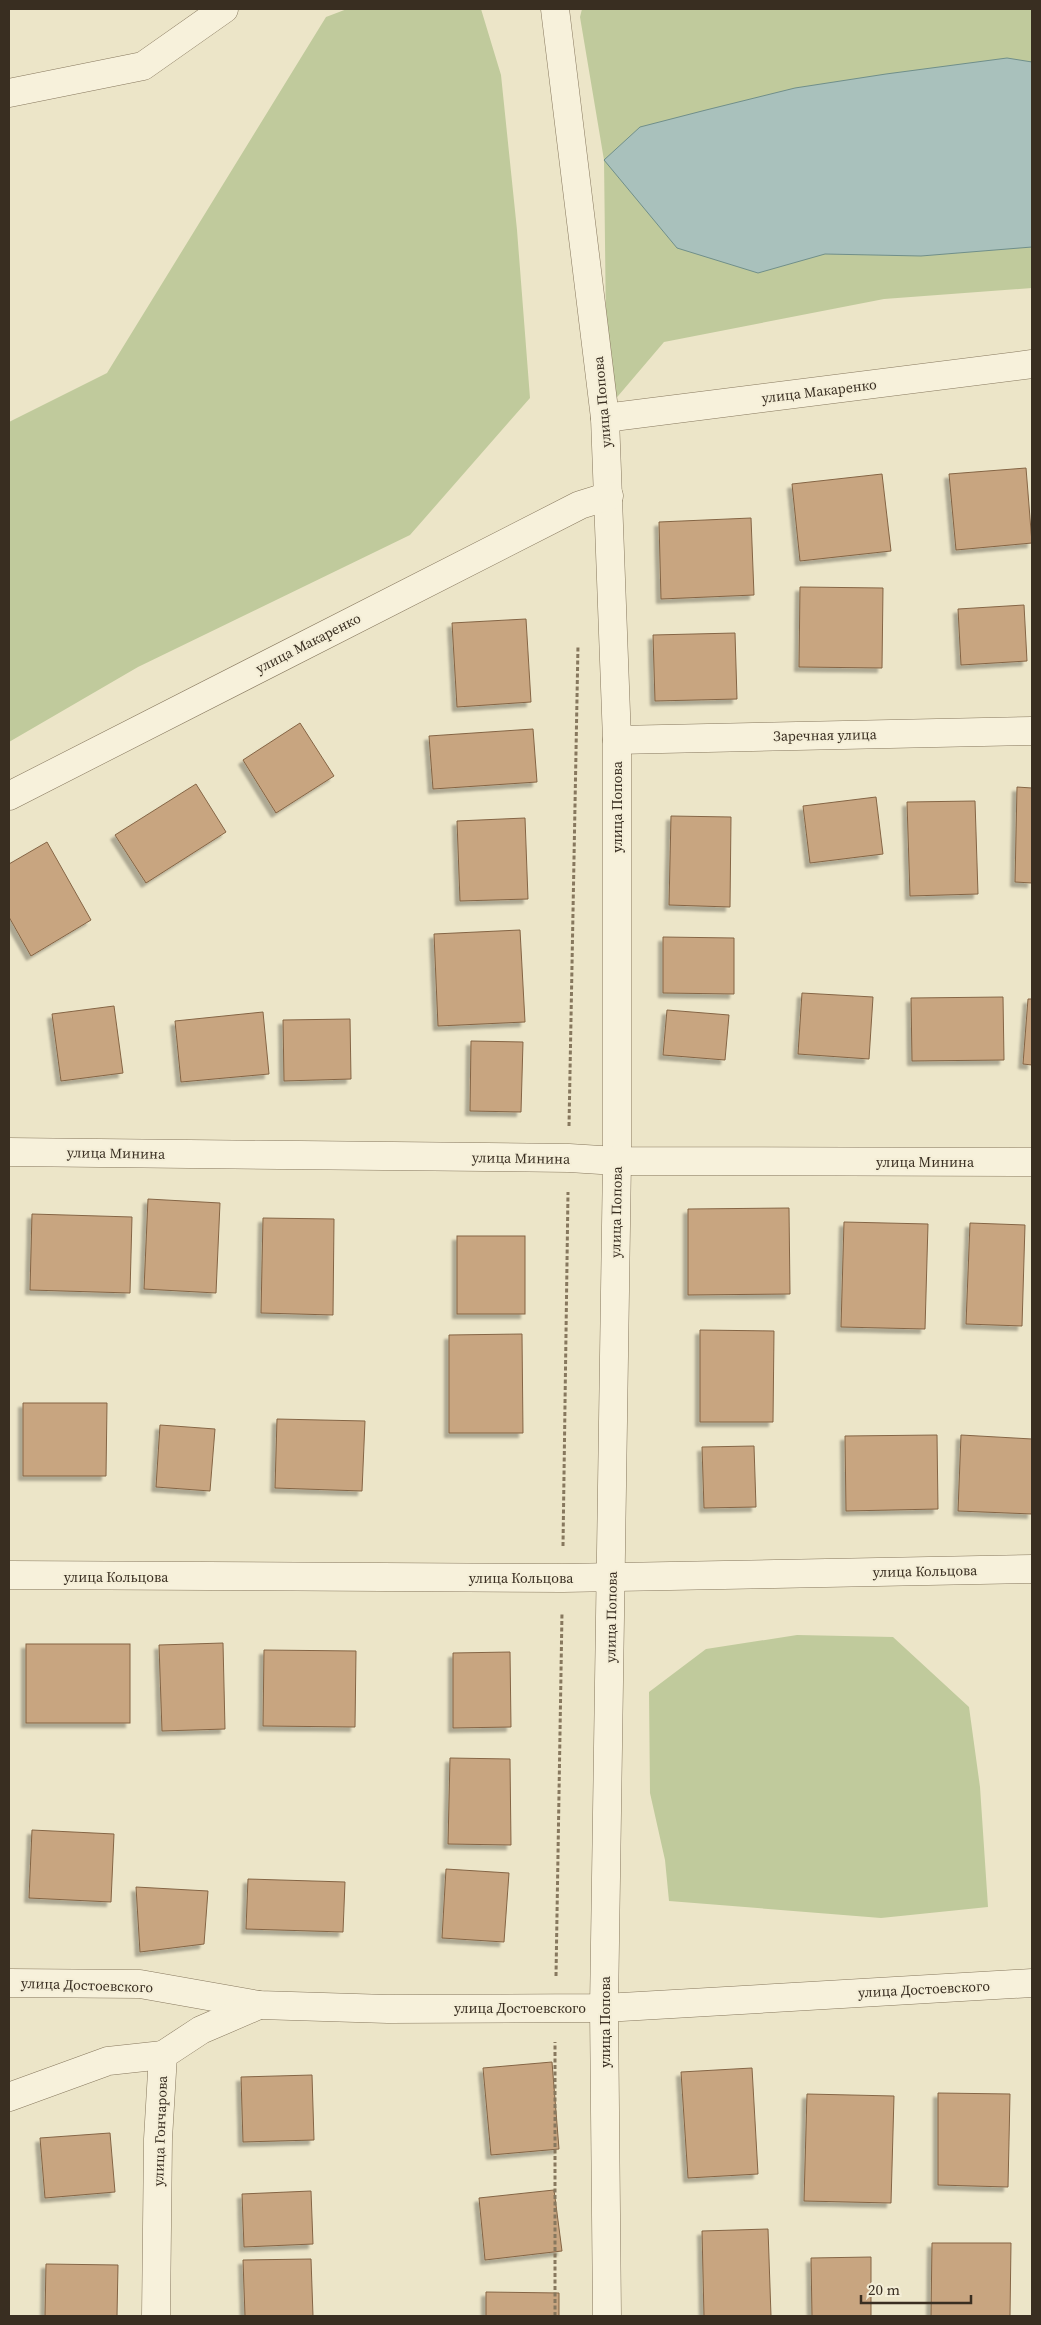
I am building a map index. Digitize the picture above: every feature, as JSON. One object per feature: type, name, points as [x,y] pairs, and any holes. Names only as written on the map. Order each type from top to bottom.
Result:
[{"type":"street","points":[[9,93],[142,66],[224,9]]},
{"type":"street","name":"улица Попова","points":[[555,9],[605,418],[617,740],[617,1161],[604,2008],[608,2316]]},
{"type":"street","name":"улица Макаренко","points":[[605,418],[1032,364]]},
{"type":"street","name":"улица Макаренко","points":[[9,796],[580,504],[609,496]]},
{"type":"street","name":"Заречная улица","points":[[617,740],[1032,731]]},
{"type":"street","name":"улица Минина","points":[[9,1152],[568,1158],[617,1161],[1032,1162]]},
{"type":"street","name":"улица Кольцова","points":[[9,1576],[562,1578],[1032,1569]]},
{"type":"street","name":"улица Достоевского","points":[[9,1983],[140,1984],[259,2004],[388,2009],[604,2008],[1032,1983]]},
{"type":"street","name":"улица Гончарова","points":[[156,2316],[158,2139],[164,2055],[201,2030],[259,2004]]},
{"type":"street","points":[[9,2097],[108,2061],[164,2055]]},
{"type":"path","points":[[555,2316],[555,2008],[578,643]]},
{"type":"green space","points":[[347,9],[481,9],[501,75],[517,230],[530,398],[410,535],[138,667],[9,742],[9,422],[107,373],[326,17]]},
{"type":"green space","points":[[582,9],[1032,9],[1032,288],[884,299],[664,342],[607,409],[604,160],[580,17]]},
{"type":"green space","points":[[797,1635],[893,1637],[969,1707],[980,1787],[988,1907],[881,1918],[669,1901],[665,1860],[650,1793],[649,1692],[706,1649]]},
{"type":"water","points":[[1007,58],[1032,62],[1032,247],[921,256],[825,254],[758,273],[677,248],[604,160],[640,127],[706,110],[795,88]]},
{"type":"building","points":[[1026,468],[1032,543],[956,550],[949,474]]},
{"type":"building","points":[[882,474],[891,551],[800,561],[792,484]]},
{"type":"building","points":[[751,518],[754,595],[661,599],[659,522]]},
{"type":"building","points":[[800,587],[883,588],[882,668],[799,667]]},
{"type":"building","points":[[1024,605],[1027,661],[961,665],[958,609]]},
{"type":"building","points":[[526,619],[531,702],[457,707],[452,623]]},
{"type":"building","points":[[735,633],[737,699],[655,701],[653,635]]},
{"type":"building","points":[[300,723],[334,776],[276,813],[243,760]]},
{"type":"building","points":[[533,729],[537,782],[433,789],[429,736]]},
{"type":"building","points":[[196,784],[226,832],[146,883],[115,835]]},
{"type":"building","points":[[1017,787],[1032,788],[1032,883],[1015,882]]},
{"type":"building","points":[[876,797],[883,854],[810,863],[803,806]]},
{"type":"building","points":[[975,801],[978,894],[910,896],[907,802]]},
{"type":"building","points":[[671,816],[731,817],[730,907],[669,905]]},
{"type":"building","points":[[525,818],[528,899],[460,901],[457,821]]},
{"type":"building","points":[[47,842],[91,920],[31,956],[9,917],[9,864]]},
{"type":"building","points":[[520,930],[525,1022],[438,1026],[434,934]]},
{"type":"building","points":[[663,937],[734,938],[734,994],[663,993]]},
{"type":"building","points":[[802,993],[873,997],[869,1059],[798,1054]]},
{"type":"building","points":[[1003,997],[1004,1060],[912,1061],[911,998]]},
{"type":"building","points":[[1028,999],[1032,999],[1032,1065],[1023,1064]]},
{"type":"building","points":[[114,1006],[123,1073],[61,1081],[52,1014]]},
{"type":"building","points":[[667,1010],[729,1015],[725,1060],[663,1055]]},
{"type":"building","points":[[263,1012],[269,1074],[181,1082],[175,1021]]},
{"type":"building","points":[[350,1019],[351,1079],[284,1081],[283,1020]]},
{"type":"building","points":[[471,1041],[523,1042],[521,1112],[470,1111]]},
{"type":"building","points":[[148,1199],[220,1203],[216,1293],[144,1289]]},
{"type":"building","points":[[789,1208],[790,1294],[688,1295],[688,1209]]},
{"type":"building","points":[[32,1214],[132,1217],[130,1293],[30,1290]]},
{"type":"building","points":[[263,1218],[334,1219],[333,1315],[261,1313]]},
{"type":"building","points":[[844,1222],[928,1224],[925,1329],[841,1327]]},
{"type":"building","points":[[970,1223],[1025,1225],[1022,1326],[966,1324]]},
{"type":"building","points":[[457,1236],[525,1236],[525,1314],[457,1314]]},
{"type":"building","points":[[700,1330],[774,1331],[773,1422],[700,1422]]},
{"type":"building","points":[[522,1334],[523,1433],[449,1433],[449,1335]]},
{"type":"building","points":[[23,1403],[107,1403],[106,1476],[23,1476]]},
{"type":"building","points":[[277,1419],[365,1421],[362,1491],[275,1488]]},
{"type":"building","points":[[160,1425],[215,1429],[210,1491],[156,1487]]},
{"type":"building","points":[[937,1435],[938,1509],[846,1511],[845,1436]]},
{"type":"building","points":[[961,1435],[1032,1439],[1032,1514],[958,1511]]},
{"type":"building","points":[[754,1446],[756,1507],[704,1508],[702,1447]]},
{"type":"building","points":[[223,1643],[225,1729],[162,1731],[159,1645]]},
{"type":"building","points":[[26,1644],[130,1644],[130,1723],[26,1723]]},
{"type":"building","points":[[264,1650],[356,1651],[355,1727],[263,1726]]},
{"type":"building","points":[[510,1652],[511,1727],[453,1728],[453,1653]]},
{"type":"building","points":[[450,1758],[510,1759],[511,1845],[448,1844]]},
{"type":"building","points":[[32,1830],[114,1834],[111,1902],[29,1898]]},
{"type":"building","points":[[446,1869],[509,1873],[504,1942],[442,1938]]},
{"type":"building","points":[[248,1879],[345,1882],[343,1932],[246,1929]]},
{"type":"building","points":[[136,1887],[208,1891],[204,1944],[140,1952]]},
{"type":"building","points":[[552,2062],[559,2149],[491,2155],[483,2068]]},
{"type":"building","points":[[752,2068],[758,2174],[688,2178],[681,2072]]},
{"type":"building","points":[[312,2075],[314,2140],[243,2142],[241,2077]]},
{"type":"building","points":[[938,2093],[1010,2094],[1008,2187],[938,2185]]},
{"type":"building","points":[[807,2094],[894,2096],[891,2203],[804,2201]]},
{"type":"building","points":[[110,2133],[115,2192],[45,2198],[40,2138]]},
{"type":"building","points":[[554,2190],[562,2251],[485,2260],[479,2198]]},
{"type":"building","points":[[311,2191],[313,2244],[244,2247],[242,2194]]},
{"type":"building","points":[[768,2229],[771,2316],[704,2316],[702,2231]]},
{"type":"building","points":[[932,2243],[1011,2243],[1010,2316],[931,2316]]},
{"type":"building","points":[[871,2257],[871,2316],[812,2316],[811,2258]]},
{"type":"building","points":[[311,2259],[313,2316],[245,2316],[243,2260]]},
{"type":"building","points":[[46,2264],[118,2265],[117,2316],[45,2316]]},
{"type":"building","points":[[486,2292],[559,2293],[559,2316],[486,2316]]}]
